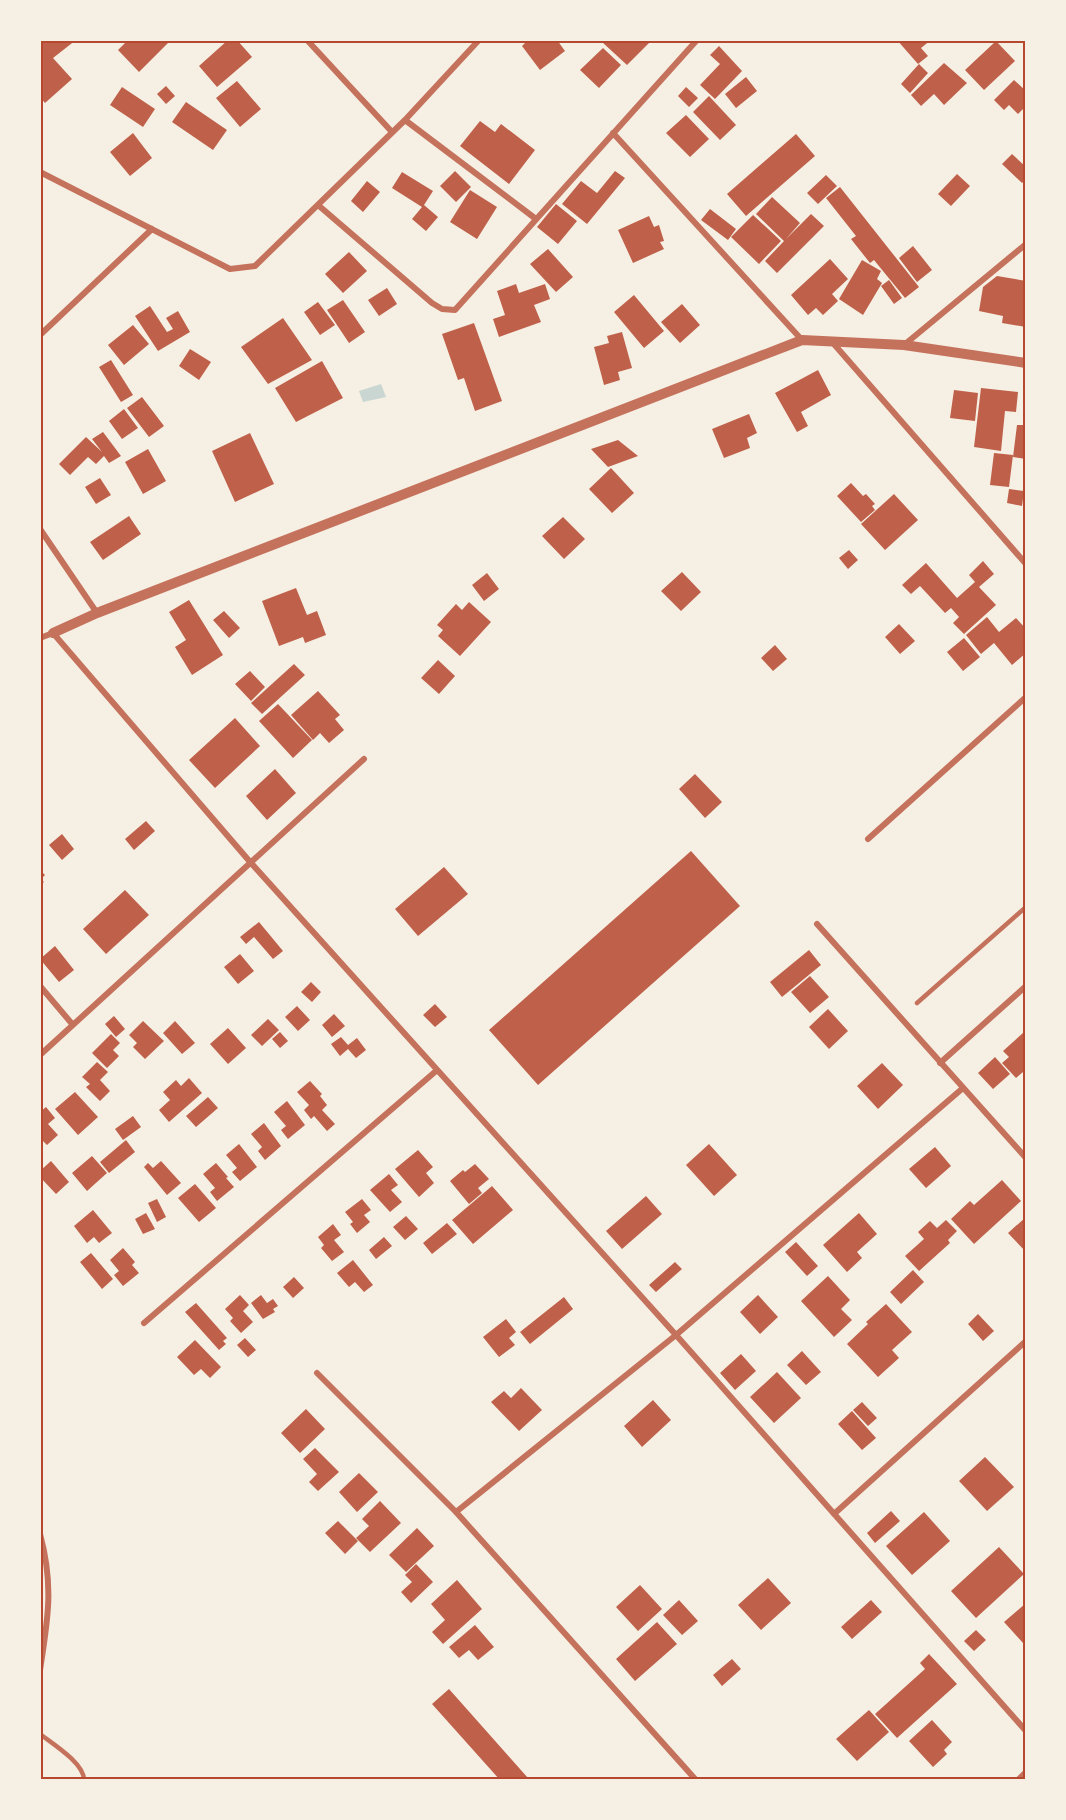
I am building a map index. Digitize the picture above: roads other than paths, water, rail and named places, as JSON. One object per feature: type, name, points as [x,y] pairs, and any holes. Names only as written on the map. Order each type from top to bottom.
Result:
[{"type":"street","points":[[307,40],[392,132]]},
{"type":"street","points":[[470,49],[471,40]]},
{"type":"street","points":[[40,172],[230,269],[255,266],[405,120],[479,40]]},
{"type":"street","points":[[318,205],[432,303],[442,309],[454,310],[697,40]]},
{"type":"street","points":[[405,120],[536,219]]},
{"type":"street","points":[[614,133],[802,340]]},
{"type":"street","points":[[40,335],[152,229]]},
{"type":"street","points":[[904,345],[1026,244]]},
{"type":"street","points":[[40,638],[97,613],[802,340],[904,345],[1026,363]]},
{"type":"street","points":[[831,340],[1026,564]]},
{"type":"street","points":[[40,529],[97,613]]},
{"type":"street","points":[[53,633],[251,863],[676,1335],[1026,1731]]},
{"type":"street","points":[[868,839],[1026,697]]},
{"type":"street","points":[[40,1055],[364,759]]},
{"type":"street","points":[[817,924],[1026,1158]]},
{"type":"street","points":[[40,986],[73,1025]]},
{"type":"street","points":[[940,1063],[1026,986]]},
{"type":"street","points":[[144,1323],[436,1071]]},
{"type":"street","points":[[456,1512],[676,1335],[963,1089]]},
{"type":"street","points":[[834,1514],[1026,1341]]},
{"type":"street","points":[[317,1373],[456,1512],[696,1779]]},
{"type":"street","points":[[40,1534],[48,1570],[50,1604],[40,1670]]},
{"type":"street","points":[[1018,1779],[1026,1772]]},
{"type":"lane","points":[[917,1004],[1026,907]]},
{"type":"lane","points":[[40,1734],[68,1755],[84,1775],[84,1779]]}]
